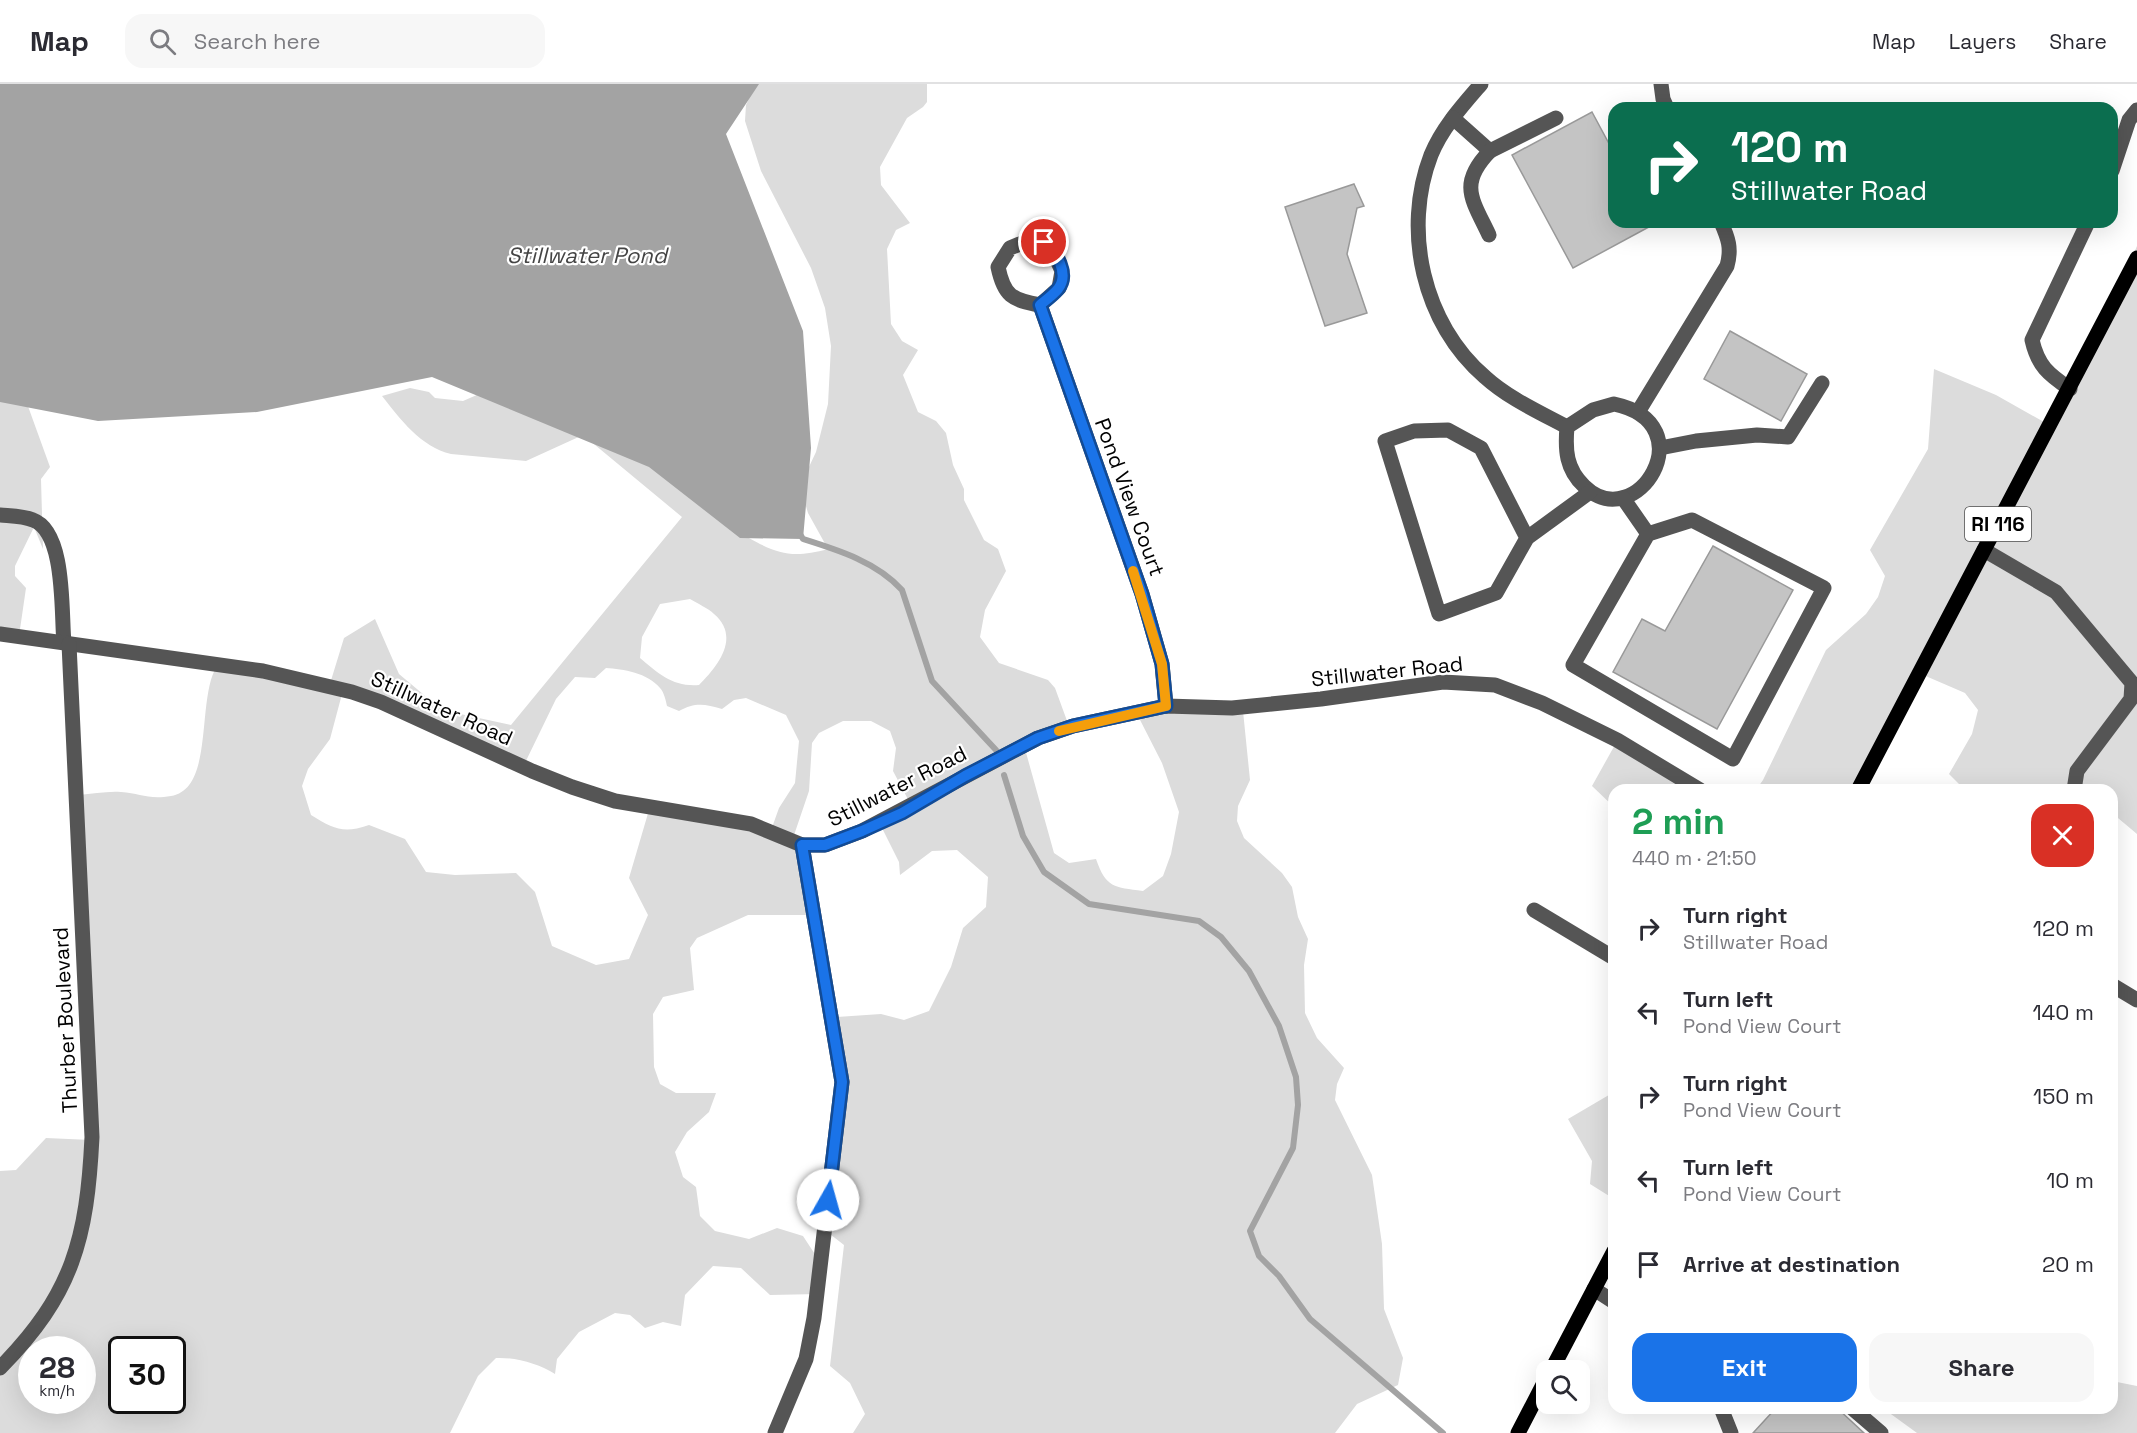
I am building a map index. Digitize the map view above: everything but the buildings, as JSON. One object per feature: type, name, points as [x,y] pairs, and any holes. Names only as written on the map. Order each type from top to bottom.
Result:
[{"type":"main road","name":"RI 116","points":[[1861,784],[2137,258]]},
{"type":"main road","points":[[1557,1360],[1608,1262]]},
{"type":"main road","points":[[1518,1433],[1536,1398]]},
{"type":"street","points":[[1481,84],[1452,118],[1432,154],[1423,180],[1418,212],[1422,268],[1432,301],[1448,333],[1485,377],[1521,402],[1567,427]]},
{"type":"street","points":[[1661,84],[1664,102]]},
{"type":"street","points":[[2118,153],[2129,120],[2137,111]]},
{"type":"street","points":[[1452,118],[1490,151]]},
{"type":"street","points":[[1489,235],[1472,198],[1470,179],[1475,166],[1490,151],[1556,118]]},
{"type":"street","points":[[1638,412],[1727,266],[1730,240],[1724,228]]},
{"type":"street","points":[[2070,389],[2049,375],[2035,352],[2032,340],[2085,228]]},
{"type":"street","points":[[1044,242],[1051,247],[1062,270],[1059,288],[1040,305],[1016,300],[1009,295],[1001,279],[998,267],[1004,255],[1010,248],[1020,243],[1044,242]]},
{"type":"street","name":"Pond View Court","points":[[1040,305],[1142,594],[1162,664],[1166,706]]},
{"type":"street","points":[[1660,448],[1696,441],[1756,435],[1788,437],[1822,383]]},
{"type":"street","points":[[1614,404],[1646,415],[1657,432],[1660,448],[1658,464],[1653,477],[1639,490],[1623,498],[1606,499],[1590,492],[1576,479],[1568,463],[1567,427],[1593,410],[1614,404]]},
{"type":"street","points":[[1527,538],[1480,448],[1448,430],[1414,431],[1385,441],[1439,614],[1496,593],[1527,538],[1590,492]]},
{"type":"street","points":[[1623,498],[1648,534]]},
{"type":"street","name":"Thurber Boulevard","points":[[0,515],[34,520],[49,532],[57,553],[66,644],[92,1137],[89,1189],[84,1221],[62,1287],[27,1340],[0,1368]]},
{"type":"street","points":[[1692,520],[1824,588],[1732,759],[1573,665],[1648,534],[1692,520]]},
{"type":"street","points":[[1984,550],[2056,592],[2135,683],[2131,699],[2077,771],[2075,784]]},
{"type":"street","name":"Stillwater Road","points":[[0,634],[277,673],[352,692],[381,702],[572,787],[615,801],[751,824],[802,845],[825,845],[862,831],[902,813],[965,776],[1038,738],[1073,726],[1166,706],[1232,708],[1321,699],[1443,682],[1495,685],[1542,703],[1617,740],[1690,784]]},
{"type":"street","points":[[775,1433],[806,1359],[814,1318],[842,1082],[802,845]]},
{"type":"street","points":[[1534,910],[1608,954]]},
{"type":"street","points":[[2118,989],[2137,1000]]},
{"type":"street","points":[[1594,1289],[1608,1298]]},
{"type":"street","points":[[1723,1414],[1731,1433]]},
{"type":"street","points":[[1859,1414],[1881,1433]]},
{"type":"shaded area","points":[[756,84],[927,84],[927,102],[907,118],[880,167],[881,185],[910,223],[896,230],[887,249],[891,324],[902,341],[918,350],[903,375],[918,412],[936,421],[946,433],[953,465],[964,489],[964,500],[984,540],[998,549],[1006,571],[985,610],[980,637],[999,663],[1048,680],[1055,688],[1070,729],[1025,749],[1054,853],[1069,863],[1096,859],[1103,876],[1118,887],[1143,891],[1163,876],[1171,854],[1179,812],[1162,763],[1138,716],[1169,708],[1243,711],[1250,780],[1238,806],[1237,821],[1244,838],[1282,873],[1292,887],[1298,917],[1308,939],[1304,965],[1305,1013],[1317,1038],[1344,1068],[1337,1084],[1335,1100],[1372,1175],[1382,1244],[1384,1309],[1403,1358],[1398,1385],[1357,1404],[1335,1433],[853,1433],[865,1414],[850,1383],[830,1366],[844,1245],[826,1231],[844,1086],[837,1017],[881,1014],[904,1020],[929,1011],[951,967],[963,928],[986,907],[988,877],[957,850],[932,851],[900,875],[899,862],[881,826],[912,807],[893,771],[896,748],[890,731],[871,721],[843,721],[819,733],[812,743],[809,791],[792,841],[805,848],[812,915],[748,915],[697,938],[690,948],[694,990],[663,997],[653,1014],[654,1067],[660,1084],[676,1093],[716,1093],[709,1112],[687,1132],[675,1152],[683,1177],[696,1187],[700,1216],[715,1231],[749,1239],[777,1228],[803,1236],[822,1265],[819,1294],[770,1295],[741,1268],[713,1266],[685,1295],[681,1326],[663,1322],[645,1328],[630,1315],[615,1313],[579,1332],[557,1359],[555,1374],[527,1362],[496,1358],[478,1376],[450,1433],[0,1433],[0,1171],[16,1170],[46,1138],[91,1140],[79,795],[116,792],[163,797],[185,790],[194,777],[199,760],[207,699],[217,666],[329,687],[344,638],[375,619],[399,674],[442,710],[511,725],[682,517],[583,435],[526,461],[451,454],[421,439],[404,423],[382,396],[410,388],[429,392],[435,398],[463,401],[502,384],[612,416],[749,538],[769,548],[787,553],[796,554],[828,549],[808,513],[800,486],[816,452],[828,404],[831,346],[825,308],[811,268],[761,171],[745,121],[746,105]],"holes":[[[690,599],[712,612],[722,623],[726,632],[724,651],[713,669],[699,685],[674,682],[640,658],[642,637],[660,604]],[[606,668],[627,671],[649,679],[661,690],[667,706],[679,711],[700,705],[722,709],[734,700],[746,698],[786,715],[799,741],[795,783],[779,808],[770,833],[649,810],[629,878],[648,915],[629,959],[596,965],[552,946],[535,892],[516,873],[455,875],[426,872],[405,839],[369,825],[339,829],[311,815],[302,786],[308,769],[330,739],[342,694],[523,767],[556,699],[575,677],[595,678]]]},
{"type":"shaded area","points":[[2137,246],[2137,834],[2118,818],[2118,784],[1959,784],[1949,774],[1972,734],[1978,710],[1965,693],[1921,674],[1860,784],[1760,784],[1826,650],[1866,614],[1878,597],[1885,576],[1870,550],[1928,449],[1934,369],[1996,395],[2044,422],[2092,347]]},
{"type":"shaded area","points":[[0,382],[25,398],[50,467],[41,479],[43,549],[34,527],[15,566],[15,576],[26,588],[19,636],[0,635]]},
{"type":"shaded area","points":[[1616,743],[1687,784],[1608,784],[1608,801],[1592,786]]},
{"type":"shaded area","points":[[1608,1096],[1608,1195],[1590,1184],[1592,1161],[1568,1119]]},
{"type":"shaded area","points":[[2118,1382],[2137,1386],[2137,1433],[1917,1433],[1891,1414],[2118,1414]]},
{"type":"water","name":"Stillwater Pond","points":[[0,84],[759,84],[726,134],[803,331],[811,448],[803,539],[740,538],[649,467],[432,377],[257,412],[98,421],[0,402]]},
{"type":"waterway","points":[[800,534],[803,539],[869,564],[902,590],[932,681],[996,750]]},
{"type":"waterway","points":[[1004,775],[1023,836],[1044,872],[1089,904],[1199,921],[1221,937],[1249,971],[1279,1026],[1296,1077],[1298,1105],[1293,1148],[1250,1231],[1259,1256],[1279,1276],[1310,1319],[1443,1433]]},
{"type":"slow traffic","points":[[1059,731],[1166,706],[1162,664],[1133,571]]},
{"type":"route","points":[[828,1200],[842,1082],[829,994],[820,957],[813,901],[802,845],[825,845],[902,813],[965,776],[1038,738],[1073,726],[1166,706],[1162,664],[1142,594],[1040,305],[1059,288],[1062,281],[1060,262],[1051,247],[1044,242]]}]
